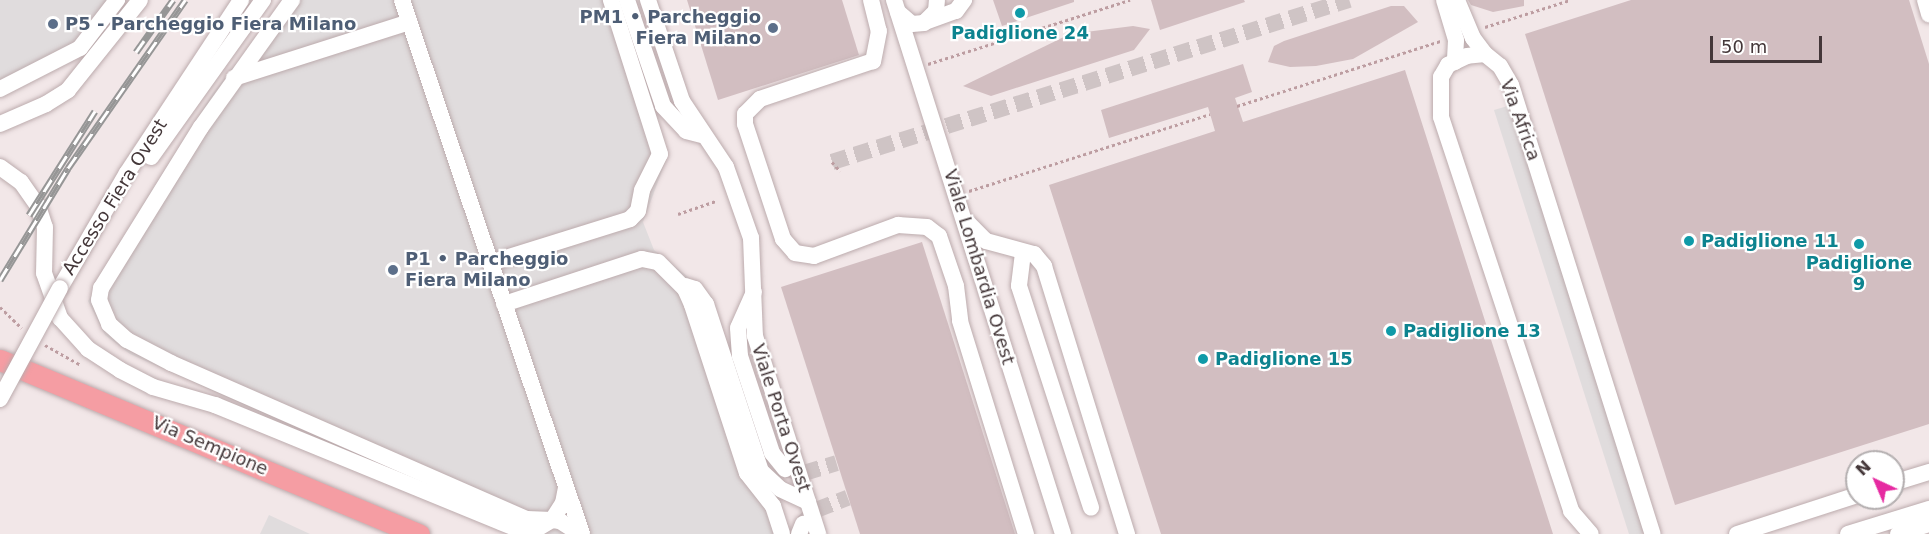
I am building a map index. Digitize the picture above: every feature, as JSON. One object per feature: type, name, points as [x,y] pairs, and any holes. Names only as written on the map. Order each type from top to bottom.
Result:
[{"type":"main road","name":"Via Sempione","points":[[0,360],[419,534]]},
{"type":"street","points":[[0,89],[80,48],[117,0]]},
{"type":"street","points":[[0,124],[46,104],[68,90],[140,0]]},
{"type":"street","name":"Accesso Fiera Ovest","points":[[0,399],[82,249],[241,0]]},
{"type":"street","points":[[82,249],[262,0]]},
{"type":"street","points":[[292,0],[234,78],[101,288],[99,300],[109,324],[126,340],[171,363],[527,519],[552,520],[569,524],[581,534]]},
{"type":"street","points":[[490,263],[630,219],[638,211],[642,190],[660,154],[611,0]]},
{"type":"street","points":[[627,0],[663,106],[686,131],[702,135]]},
{"type":"street","name":"Viale Porta Ovest","points":[[648,0],[677,89],[702,135],[726,167],[751,238],[755,336],[818,534]]},
{"type":"street","points":[[871,0],[879,31],[873,61],[760,99],[745,114],[745,124],[783,239],[795,253],[814,256],[898,225],[927,228],[939,236],[956,286],[960,321],[1026,534]]},
{"type":"street","points":[[924,23],[936,11],[937,0]]},
{"type":"street","points":[[896,6],[912,24],[924,23],[956,11],[964,0]]},
{"type":"street","points":[[1444,0],[1462,34]]},
{"type":"street","points":[[1455,62],[1462,34],[1457,0]]},
{"type":"street","points":[[1924,0],[1929,14]]},
{"type":"street","name":"Viale Lombardia Ovest","points":[[896,6],[1063,534]]},
{"type":"street","points":[[234,78],[408,12],[581,534]]},
{"type":"street","name":"Via Africa","points":[[1462,34],[1500,66],[1511,85],[1653,534]]},
{"type":"street","points":[[1485,54],[1448,65],[1442,77],[1441,117],[1571,511],[1591,534]]},
{"type":"street","points":[[0,167],[27,188],[42,217],[44,273],[53,307],[77,339],[106,362],[153,387],[215,405],[520,530],[537,529],[552,520],[563,503],[566,487]]},
{"type":"street","points":[[962,214],[986,241],[1039,257],[1044,266],[1127,534]]},
{"type":"street","points":[[1023,253],[1019,286],[1091,508]]},
{"type":"street","points":[[504,304],[648,258],[658,262],[681,285],[693,305],[747,473],[773,506],[782,534]]},
{"type":"street","points":[[681,285],[694,289],[706,304],[761,471],[780,489],[808,502]]},
{"type":"street","points":[[754,292],[738,328],[740,356],[772,453],[785,469]]},
{"type":"street","points":[[1905,479],[1929,472]]},
{"type":"street","points":[[1737,534],[1845,499]]},
{"type":"street","points":[[1848,534],[1929,508]]},
{"type":"street","points":[[1898,534],[1929,524]]},
{"type":"path","points":[[915,68],[1130,0]]},
{"type":"path","points":[[1237,106],[1570,0]]},
{"type":"path","points":[[956,195],[1210,114]]},
{"type":"path","points":[[832,162],[840,171]]},
{"type":"path","points":[[678,214],[716,201]]},
{"type":"shaded area","name":"P5 - Parcheggio Fiera Milano","points":[[0,0],[124,0],[88,48],[0,95]]},
{"type":"shaded area","name":"P1 • Parcheggio Fiera Milano","points":[[286,0],[619,0],[668,155],[643,222],[654,250],[706,291],[787,534],[534,534],[130,354],[105,335],[88,301],[145,201],[213,93]]},
{"type":"shaded area","points":[[1511,105],[1647,532],[1629,534],[1494,110]]},
{"type":"shaded area","points":[[269,515],[310,534],[260,534]]},
{"type":"building","name":"PM1 • Parcheggio Fiera Milano","points":[[687,0],[842,0],[859,55],[718,100]]},
{"type":"building","name":"Padiglione 24","points":[[993,0],[1074,0],[1074,2],[1002,26]]},
{"type":"building","points":[[1151,0],[1244,0],[1245,2],[1160,30]]},
{"type":"building","points":[[1468,0],[1524,0],[1524,6],[1493,12],[1471,5]]},
{"type":"building","points":[[1631,0],[1909,0],[1929,64],[1929,424],[1675,505],[1525,34]]},
{"type":"building","points":[[1391,6],[1404,6],[1418,22],[1353,59],[1316,66],[1290,67],[1268,62],[1274,46],[1284,41]]},
{"type":"building","points":[[1133,26],[1150,29],[1134,50],[991,96],[963,86],[1070,34]]},
{"type":"building","points":[[1243,64],[1252,92],[1235,98],[1243,122],[1405,70],[1553,534],[1161,534],[1049,185],[1215,131],[1208,107],[1109,138],[1101,110]]},
{"type":"building","points":[[922,242],[1015,534],[860,534],[781,287]]},
{"type":"tunnel","points":[[832,162],[1349,0]]},
{"type":"tunnel","points":[[785,469],[804,473],[837,463]]},
{"type":"tunnel","points":[[803,523],[816,510],[848,498]]},
{"type":"railway","points":[[136,52],[173,0]]},
{"type":"railway","points":[[0,280],[68,168],[185,0]]},
{"type":"railway","points":[[29,215],[95,111]]},
{"type":"place","name":"Padiglione 24","points":[[1020,13]]},
{"type":"place","name":"P5 - Parcheggio Fiera Milano","points":[[53,24]]},
{"type":"place","name":"PM1 • Parcheggio Fiera Milano","points":[[773,28]]},
{"type":"place","name":"Padiglione 11","points":[[1689,241]]},
{"type":"place","name":"Padiglione 9","points":[[1859,244]]},
{"type":"place","name":"P1 • Parcheggio Fiera Milano","points":[[393,270]]},
{"type":"place","name":"Padiglione 13","points":[[1391,331]]},
{"type":"place","name":"Padiglione 15","points":[[1203,359]]}]
